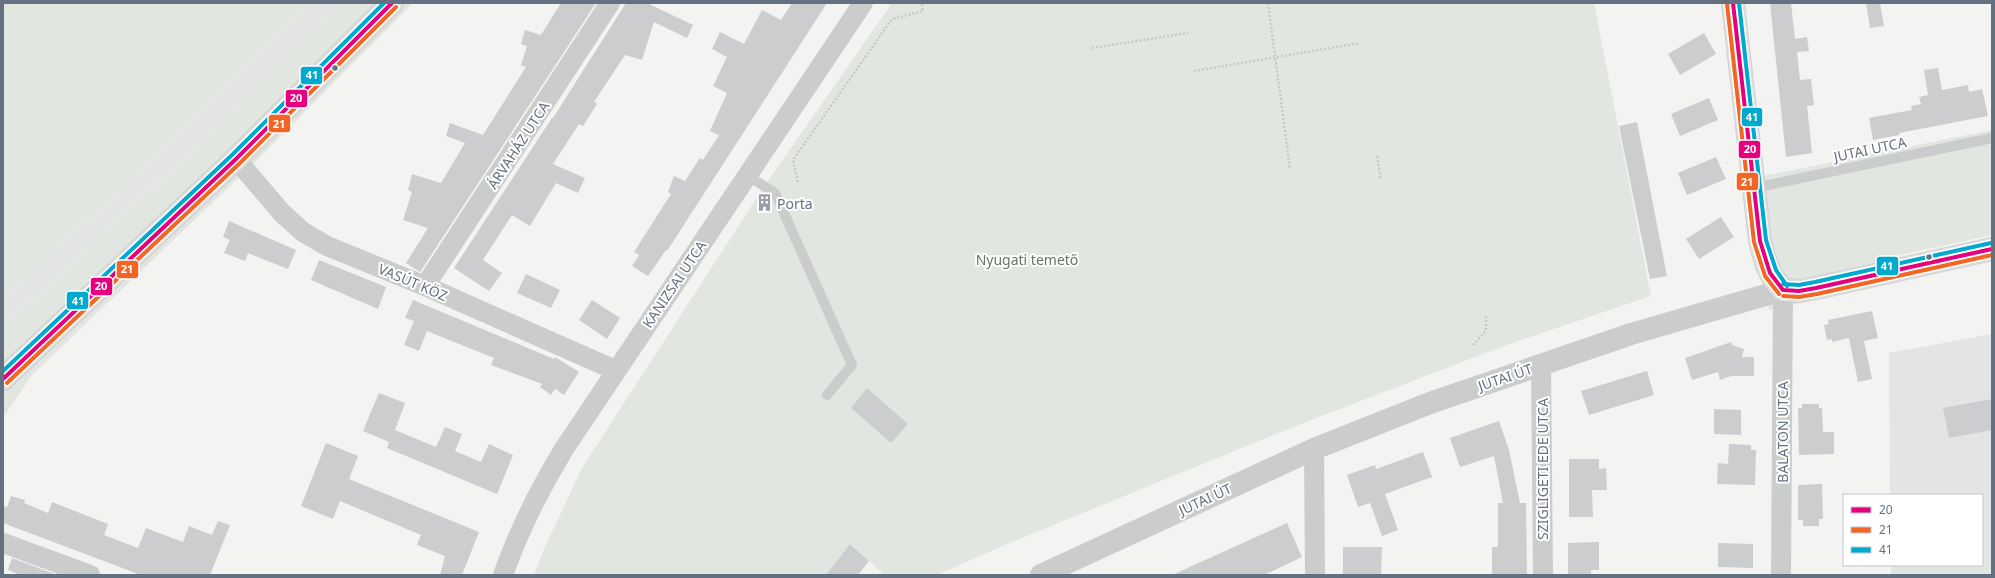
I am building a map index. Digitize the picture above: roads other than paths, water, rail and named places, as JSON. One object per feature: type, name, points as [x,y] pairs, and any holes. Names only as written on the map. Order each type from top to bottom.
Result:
[{"type":"main road","points":[[3,379],[236,159],[392,3]]},
{"type":"main road","points":[[1733,3],[1760,241],[1767,268],[1773,280],[1783,290]]},
{"type":"main road","name":"JUTAI ÚT","points":[[1783,290],[1799,291],[1816,288],[1992,249]]},
{"type":"street","name":"ÁRVAHÁZ UTCA","points":[[425,286],[610,3]]},
{"type":"street","name":"KANIZSAI UTCA","points":[[504,575],[517,536],[538,492],[564,449],[615,370],[748,176],[863,3]]},
{"type":"street","name":"VASÚT KÖZ","points":[[236,159],[282,213],[303,232],[327,246],[425,286],[615,370]]},
{"type":"street","name":"JUTAI ÚT","points":[[1040,575],[1314,449],[1430,403],[1631,334],[1783,290]]},
{"type":"street","name":"BALATON UTCA","points":[[1781,575],[1783,290]]},
{"type":"street","name":"SZIGLIGETI EDE UTCA","points":[[1541,364],[1543,575]]},
{"type":"street","points":[[1314,449],[1315,575]]},
{"type":"street","points":[[3,543],[90,575]]},
{"type":"lane","name":"JUTAI UTCA","points":[[1754,188],[1992,138]]},
{"type":"lane","points":[[748,176],[775,193],[852,365],[827,395]]},
{"type":"place","name":"Porta","points":[[764,203]]},
{"type":"park label","name":"Nyugati temető","points":[[1027,259]]}]
